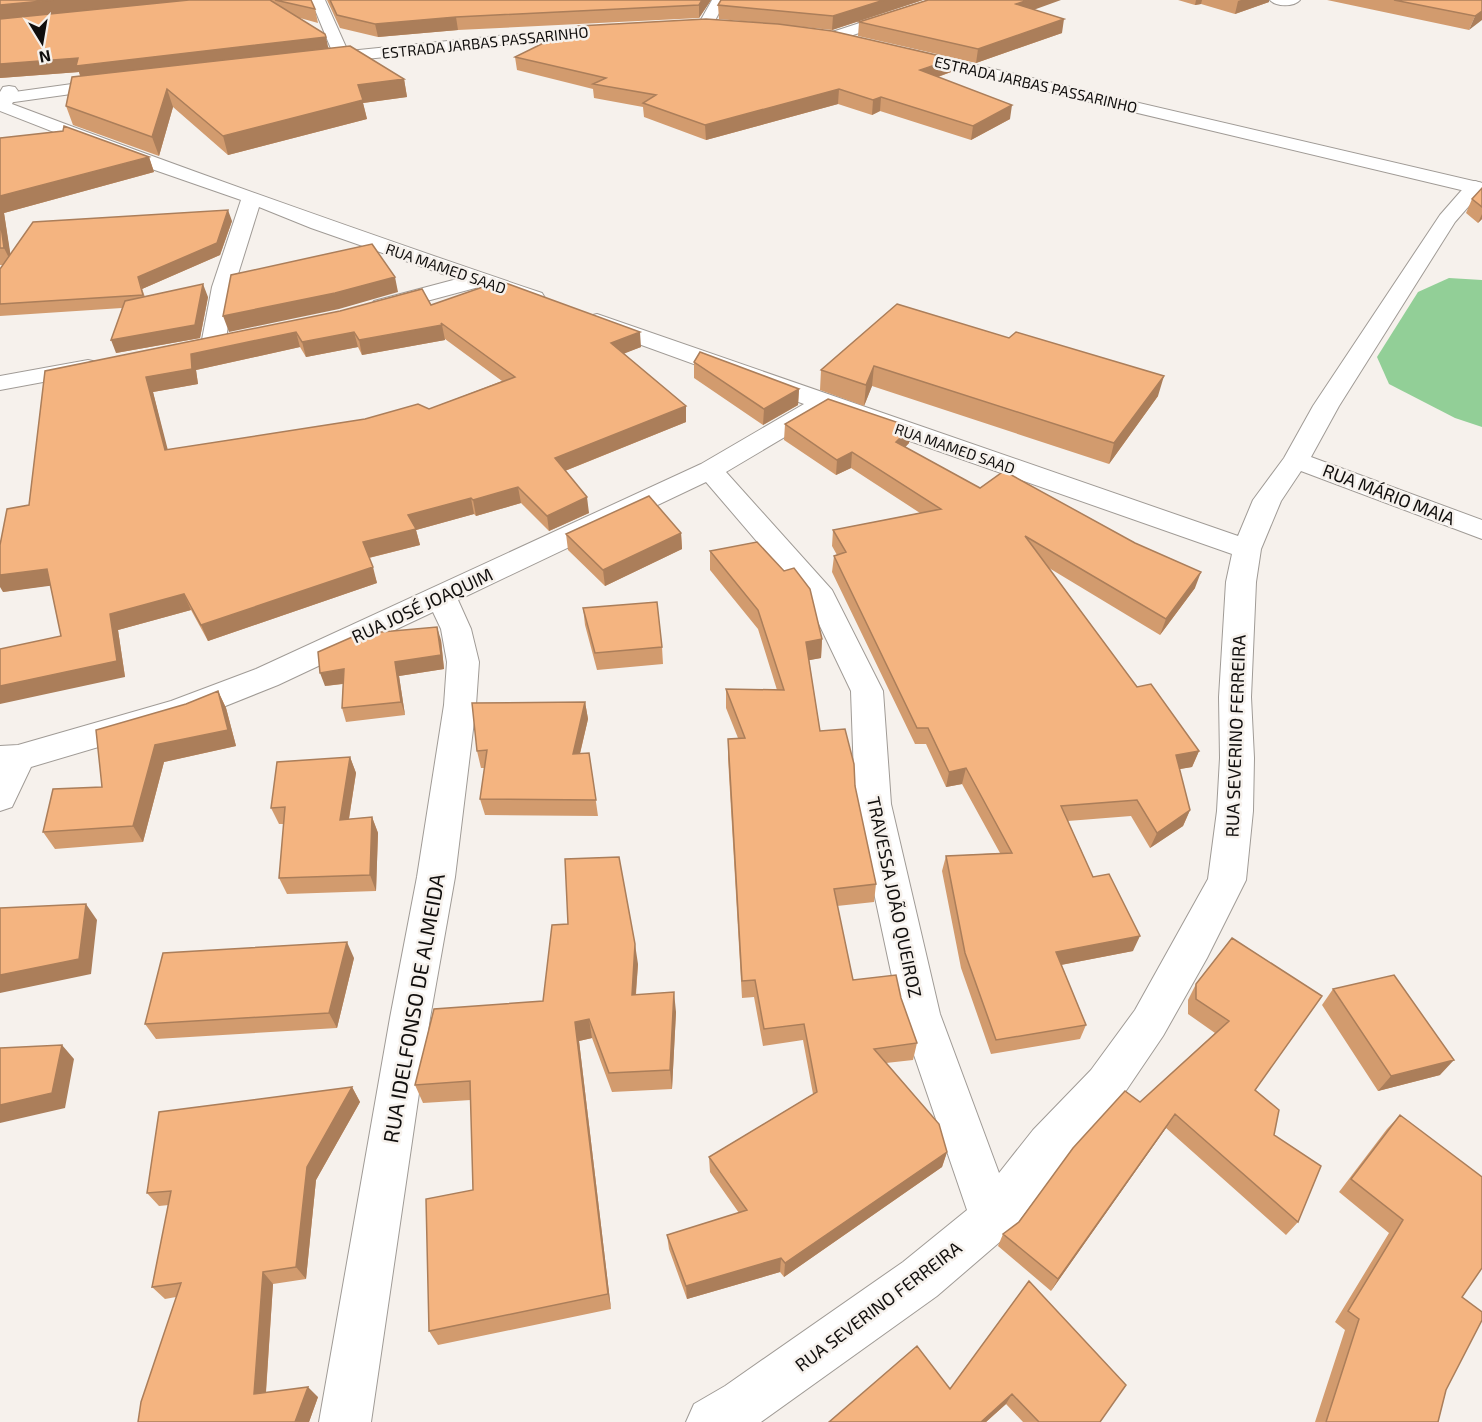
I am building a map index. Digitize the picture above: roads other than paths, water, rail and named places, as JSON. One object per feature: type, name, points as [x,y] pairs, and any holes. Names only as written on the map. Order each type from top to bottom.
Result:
[{"type":"street","points":[[318,0],[342,56]]},
{"type":"street","points":[[706,25],[719,0]]},
{"type":"street","points":[[832,37],[945,0]]},
{"type":"street","points":[[1277,0],[1293,0]]},
{"type":"street","points":[[685,26],[725,26]]},
{"type":"street","name":"ESTRADA JARBAS PASSARINHO","points":[[307,60],[628,29]]},
{"type":"street","points":[[811,34],[864,44]]},
{"type":"street","name":"ESTRADA JARBAS PASSARINHO","points":[[895,51],[1479,188]]},
{"type":"street","points":[[3,99],[130,81]]},
{"type":"street","name":"RUA MAMED SAAD","points":[[3,99],[130,155],[252,197],[318,224],[559,307]]},
{"type":"street","name":"RUA SEVERINO FERREIRA","points":[[712,1422],[743,1404],[911,1286],[993,1218],[1049,1145],[1106,1084],[1149,1023],[1227,880],[1235,811],[1237,758],[1235,697],[1241,582],[1247,549],[1267,500],[1296,460],[1326,406],[1447,219],[1479,188]]},
{"type":"street","points":[[213,345],[223,287],[252,197]]},
{"type":"street","points":[[366,310],[482,279]]},
{"type":"street","name":"RUA MAMED SAAD","points":[[581,315],[825,403],[1247,549]]},
{"type":"street","points":[[0,383],[112,363]]},
{"type":"street","name":"RUA JOSÉ JOAQUIM","points":[[9,759],[181,710],[267,677],[710,470],[825,403]]},
{"type":"street","name":"RUA MÁRIO MAIA","points":[[1296,460],[1482,530]]},
{"type":"street","name":"TRAVESSA JOÃO QUEIROZ","points":[[710,470],[821,597],[867,691],[873,804],[920,1014],[993,1218]]},
{"type":"street","name":"RUA IDELFONSO DE ALMEIDA","points":[[345,1422],[410,1017],[436,877],[460,705],[463,662],[456,629],[441,595]]},
{"type":"street","points":[[0,797],[9,759]]}]
